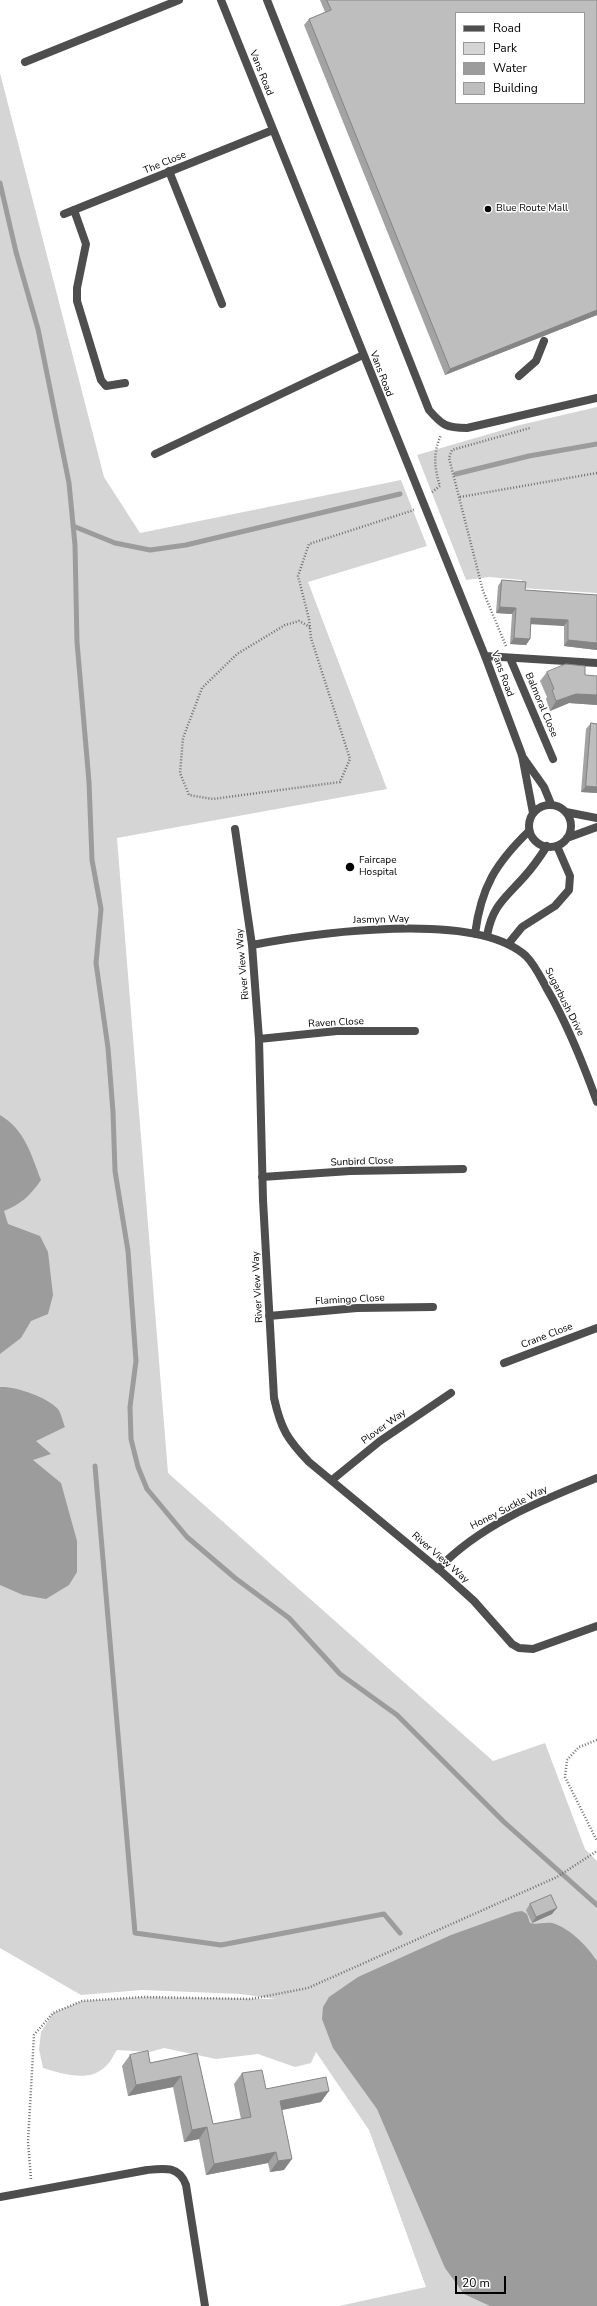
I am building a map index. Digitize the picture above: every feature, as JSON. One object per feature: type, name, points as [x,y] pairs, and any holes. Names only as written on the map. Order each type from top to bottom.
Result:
[{"type":"street","points":[[25,62],[179,0]]},
{"type":"street","name":"Vans Road","points":[[221,0],[423,506],[485,656],[522,755],[533,813]]},
{"type":"street","points":[[270,1],[429,410],[450,428],[467,428],[597,398]]},
{"type":"street","name":"The Close","points":[[64,214],[273,130]]},
{"type":"street","points":[[169,171],[222,304]]},
{"type":"street","points":[[74,210],[86,244],[76,288],[77,301],[101,380],[106,386],[125,383]]},
{"type":"street","points":[[519,376],[536,361],[544,340]]},
{"type":"street","points":[[155,454],[363,355]]},
{"type":"street","points":[[571,404],[597,394]]},
{"type":"street","name":"Balmoral Close","points":[[485,656],[597,662]]},
{"type":"street","name":"Balmoral Close","points":[[510,658],[553,759]]},
{"type":"street","name":"Vans Road","points":[[522,755],[544,787],[552,804]]},
{"type":"street","points":[[597,818],[566,812],[552,804],[541,806],[533,813],[529,822],[529,831],[533,838],[547,846],[557,846],[567,838],[597,827]]},
{"type":"street","points":[[566,812],[570,820],[571,830],[567,838]]},
{"type":"street","name":"River View Way","points":[[235,829],[252,945],[259,1039],[262,1177],[269,1316],[274,1398],[279,1421],[289,1441],[309,1462],[438,1568],[474,1601],[512,1644],[519,1648],[533,1649],[597,1626]]},
{"type":"street","points":[[475,934],[477,914],[489,880],[501,859],[529,831]]},
{"type":"street","points":[[487,936],[490,920],[496,908],[533,866],[547,846]]},
{"type":"street","points":[[509,943],[522,927],[555,906],[569,890],[570,876],[557,846]]},
{"type":"street","name":"Jasmyn Way","points":[[252,945],[301,936],[365,929],[442,931],[475,934],[509,943]]},
{"type":"street","name":"Sugarbush Drive","points":[[509,943],[528,957],[565,1020],[597,1102]]},
{"type":"street","name":"Raven Close","points":[[259,1039],[337,1031],[414,1031]]},
{"type":"street","name":"Sunbird Close","points":[[262,1177],[463,1168]]},
{"type":"street","name":"Flamingo Close","points":[[269,1316],[357,1308],[433,1307]]},
{"type":"street","name":"Crane Close","points":[[504,1363],[597,1328]]},
{"type":"street","name":"Plover Way","points":[[332,1480],[380,1442],[451,1393]]},
{"type":"street","name":"Honey Suckle Way","points":[[438,1568],[474,1536],[525,1509],[597,1478]]},
{"type":"street","points":[[0,2197],[147,2170],[166,2168],[178,2172],[183,2177],[186,2185],[205,2306]]},
{"type":"path","points":[[434,497],[432,493],[440,486],[434,469],[437,444],[445,425]]},
{"type":"path","points":[[510,658],[483,591],[457,484],[449,458],[452,450],[532,427]]},
{"type":"path","points":[[460,498],[597,473]]},
{"type":"path","points":[[310,627],[299,621],[285,625],[237,654],[202,688],[183,738],[180,773],[189,795],[213,799],[340,782],[350,759],[311,638],[310,627],[298,576],[310,544],[423,506]]},
{"type":"path","points":[[597,1740],[579,1747],[567,1760],[565,1777],[597,1841]]},
{"type":"path","points":[[32,2191],[28,2142],[34,2035],[53,2013],[82,2001],[143,1997],[251,1999],[308,1988],[557,1877],[597,1851]]},
{"type":"green space","points":[[0,73],[104,477],[140,533],[401,480],[427,546],[308,582],[387,789],[117,838],[168,1473],[493,1761],[545,1743],[585,1849],[597,1861],[597,2306],[339,2306],[426,2287],[369,2130],[316,2052],[311,2063],[295,2067],[258,2054],[216,2059],[164,2048],[150,2052],[117,2050],[108,2064],[100,2071],[84,2076],[76,2076],[43,2068],[39,2049],[41,2032],[53,2013],[82,2001],[143,1997],[276,1999],[241,1994],[142,1990],[81,1995],[0,1948]]},
{"type":"green space","points":[[597,407],[597,593],[522,588],[522,580],[489,577],[466,580],[417,455],[520,425]]},
{"type":"water","points":[[0,1115],[9,1121],[21,1135],[30,1152],[41,1180],[25,1199],[4,1211],[8,1224],[40,1236],[48,1252],[53,1295],[48,1314],[31,1321],[21,1338],[0,1354]]},
{"type":"water","points":[[0,1387],[22,1390],[46,1400],[58,1409],[65,1427],[36,1441],[51,1454],[33,1460],[61,1483],[77,1541],[77,1572],[69,1585],[46,1599],[23,1595],[0,1585]]},
{"type":"water","points":[[522,1911],[527,1914],[530,1923],[552,1923],[559,1925],[572,1933],[588,1949],[597,1961],[597,2306],[490,2306],[464,2294],[445,2268],[377,2109],[333,2048],[322,2019],[323,2007],[329,1997],[358,1977],[451,1935],[515,1912]]},
{"type":"building","name":"Blue Route Mall","points":[[327,0],[597,0],[597,310],[450,369],[309,19],[331,10]]},
{"type":"building","points":[[502,580],[526,582],[525,590],[597,595],[597,643],[568,640],[568,620],[531,618],[530,639],[514,638],[516,608],[500,607]]},
{"type":"building","points":[[566,664],[585,666],[585,675],[597,676],[597,695],[576,694],[556,701],[552,690],[554,689],[547,672]]},
{"type":"building","points":[[591,723],[597,724],[597,787],[586,786]]},
{"type":"building","points":[[551,1895],[557,1908],[536,1917],[530,1904]]},
{"type":"building","points":[[148,2051],[150,2063],[197,2053],[213,2124],[251,2117],[242,2073],[262,2070],[266,2089],[326,2077],[329,2091],[280,2101],[292,2159],[278,2161],[276,2152],[214,2164],[207,2127],[192,2130],[181,2076],[136,2085],[130,2055]]},
{"type":"waterway","points":[[0,183],[16,252],[38,329],[69,483],[75,545],[77,642],[89,782],[92,860],[101,909],[96,963],[108,1048],[113,1112],[115,1171],[128,1251],[136,1361],[130,1407],[131,1439],[138,1467],[147,1489],[187,1537],[235,1578],[289,1618],[340,1674],[397,1715],[504,1822],[597,1905]]},
{"type":"waterway","points":[[456,474],[529,456],[597,444]]},
{"type":"waterway","points":[[73,526],[115,543],[150,550],[186,545],[400,494]]},
{"type":"waterway","points":[[95,1466],[135,1933],[221,1945],[384,1914],[400,1933]]},
{"type":"place","name":"Blue Route Mall","points":[[488,209]]},
{"type":"place","name":"Faircape Hospital","points":[[350,867]]}]
